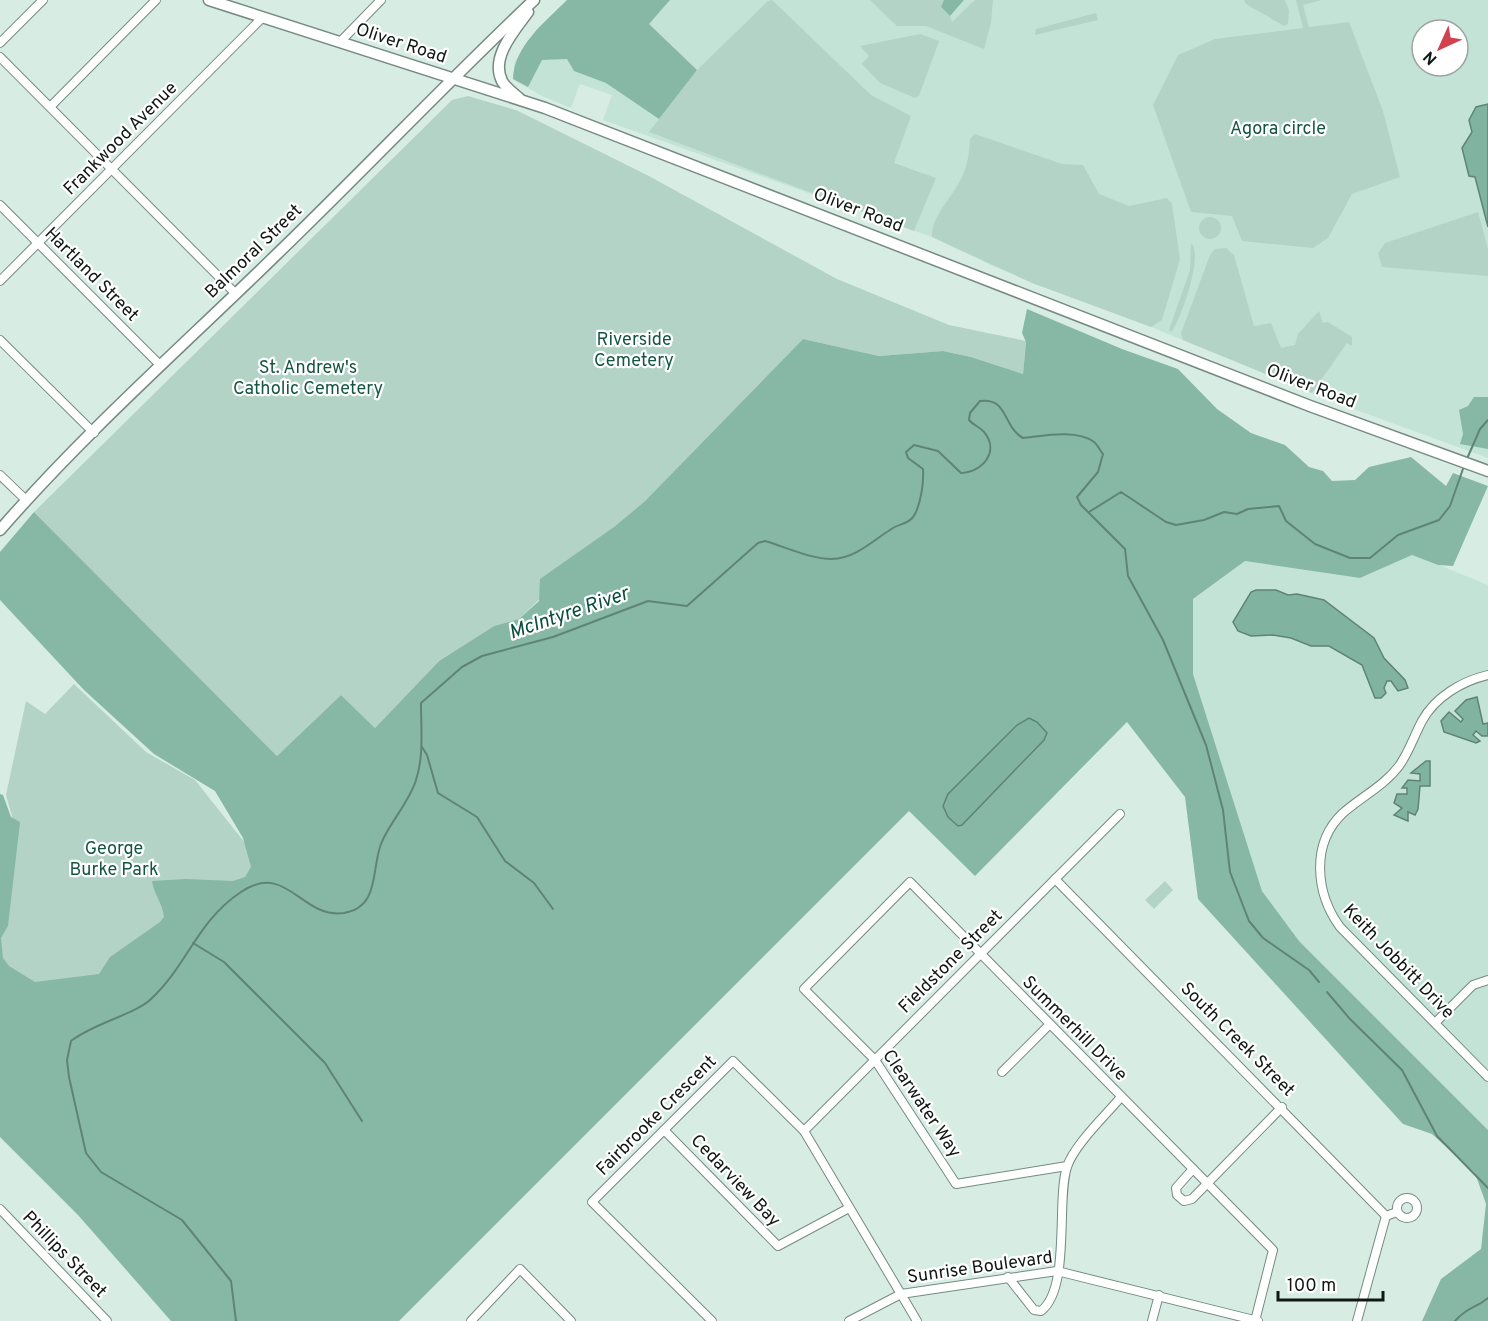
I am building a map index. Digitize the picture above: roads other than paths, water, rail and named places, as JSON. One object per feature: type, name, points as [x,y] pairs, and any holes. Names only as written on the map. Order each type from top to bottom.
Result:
[{"type":"main road","name":"Oliver Road","points":[[210,0],[229,3],[263,17],[521,100],[837,220],[1310,406],[1485,469]]},
{"type":"main road","name":"Balmoral Street","points":[[0,530],[26,500],[160,365],[236,294],[452,78],[535,0]]},
{"type":"main road","points":[[521,100],[502,82],[499,63],[501,53],[535,0]]},
{"type":"street","points":[[0,43],[43,0]]},
{"type":"street","points":[[50,107],[156,0]]},
{"type":"street","points":[[340,42],[381,0]]},
{"type":"street","name":"Frankwood Avenue","points":[[0,281],[263,17]]},
{"type":"street","points":[[0,57],[236,294]]},
{"type":"street","name":"Hartland Street","points":[[0,205],[160,365]]},
{"type":"street","points":[[0,340],[94,433]]},
{"type":"street","points":[[0,475],[26,500]]},
{"type":"street","name":"Keith Jobbitt Drive","points":[[1488,675],[1453,688],[1430,710],[1398,767],[1388,779],[1339,817],[1322,850],[1321,889],[1330,914],[1340,927],[1488,1077]]},
{"type":"street","name":"Fieldstone Street","points":[[804,1131],[1120,814]]},
{"type":"street","name":"South Creek Street","points":[[1055,879],[1282,1107],[1386,1216]]},
{"type":"street","name":"Summerhill Drive","points":[[804,989],[910,882],[1273,1251],[1256,1321]]},
{"type":"street","points":[[1435,1023],[1473,985],[1488,980]]},
{"type":"street","name":"Clearwater Way","points":[[804,989],[875,1060],[956,1184],[1067,1166]]},
{"type":"street","points":[[1002,1072],[1049,1025]]},
{"type":"street","name":"Fairbrooke Crescent","points":[[712,1321],[592,1202],[733,1061],[804,1131],[917,1321]]},
{"type":"street","points":[[1008,1277],[1034,1310],[1041,1311],[1048,1306],[1057,1271],[1067,1166],[1121,1097]]},
{"type":"street","points":[[1193,1169],[1176,1188],[1180,1199],[1188,1201],[1207,1184],[1282,1107]]},
{"type":"street","name":"Cedarview Bay","points":[[664,1130],[778,1246],[849,1208]]},
{"type":"street","name":"Phillips Street","points":[[0,1209],[107,1321]]},
{"type":"street","points":[[1357,1321],[1386,1216],[1397,1212]]},
{"type":"street","points":[[471,1321],[520,1269],[571,1321]]},
{"type":"street","name":"Sunrise Boulevard","points":[[849,1321],[901,1294],[1057,1271],[1256,1321]]},
{"type":"street","points":[[1152,1321],[1159,1295]]},
{"type":"waterway","name":"McIntyre River","points":[[236,1321],[231,1281],[182,1220],[101,1172],[86,1153],[69,1077],[67,1060],[71,1041],[91,1029],[144,1005],[174,972],[213,916],[241,892],[257,884],[270,883],[282,887],[316,908],[329,913],[344,913],[364,903],[372,886],[381,844],[409,797],[419,771],[422,732],[421,703],[462,667],[482,656],[553,637],[648,601],[687,606],[758,543],[765,541],[807,555],[832,559],[857,552],[893,528],[908,522],[915,514],[920,498],[923,469],[908,458],[906,452],[914,445],[938,451],[961,473],[976,469],[987,459],[990,453],[989,439],[969,420],[970,413],[980,401],[989,401],[1001,408],[1012,427],[1023,438],[1069,434],[1094,442],[1103,454],[1098,472],[1077,497],[1081,505],[1125,549],[1128,576],[1163,640],[1206,745],[1223,810],[1230,872],[1249,921],[1263,938],[1309,970],[1319,982]]},
{"type":"waterway","name":"McIntyre River","points":[[1466,461],[1480,429],[1488,420]]},
{"type":"waterway","name":"McIntyre River","points":[[1089,512],[1121,492],[1166,522],[1176,525],[1204,520],[1224,512],[1237,514],[1248,509],[1279,506],[1286,521],[1315,544],[1350,558],[1370,558],[1398,535],[1439,520],[1450,506],[1464,466]]},
{"type":"waterway","points":[[422,747],[427,755],[438,793],[477,817],[505,861],[534,883],[553,909]]},
{"type":"waterway","points":[[193,943],[224,962],[325,1063],[362,1121]]},
{"type":"waterway","points":[[1327,992],[1350,1019],[1402,1070],[1437,1136],[1488,1188]]},
{"type":"waterway","points":[[1455,1321],[1488,1298]]},
{"type":"park label","name":"Agora circle","points":[[1278,129]]},
{"type":"park label","name":"Riverside Cemetery","points":[[634,350]]},
{"type":"park label","name":"St. Andrew's Catholic Cemetery","points":[[308,378]]},
{"type":"park label","name":"George Burke Park","points":[[114,859]]}]
